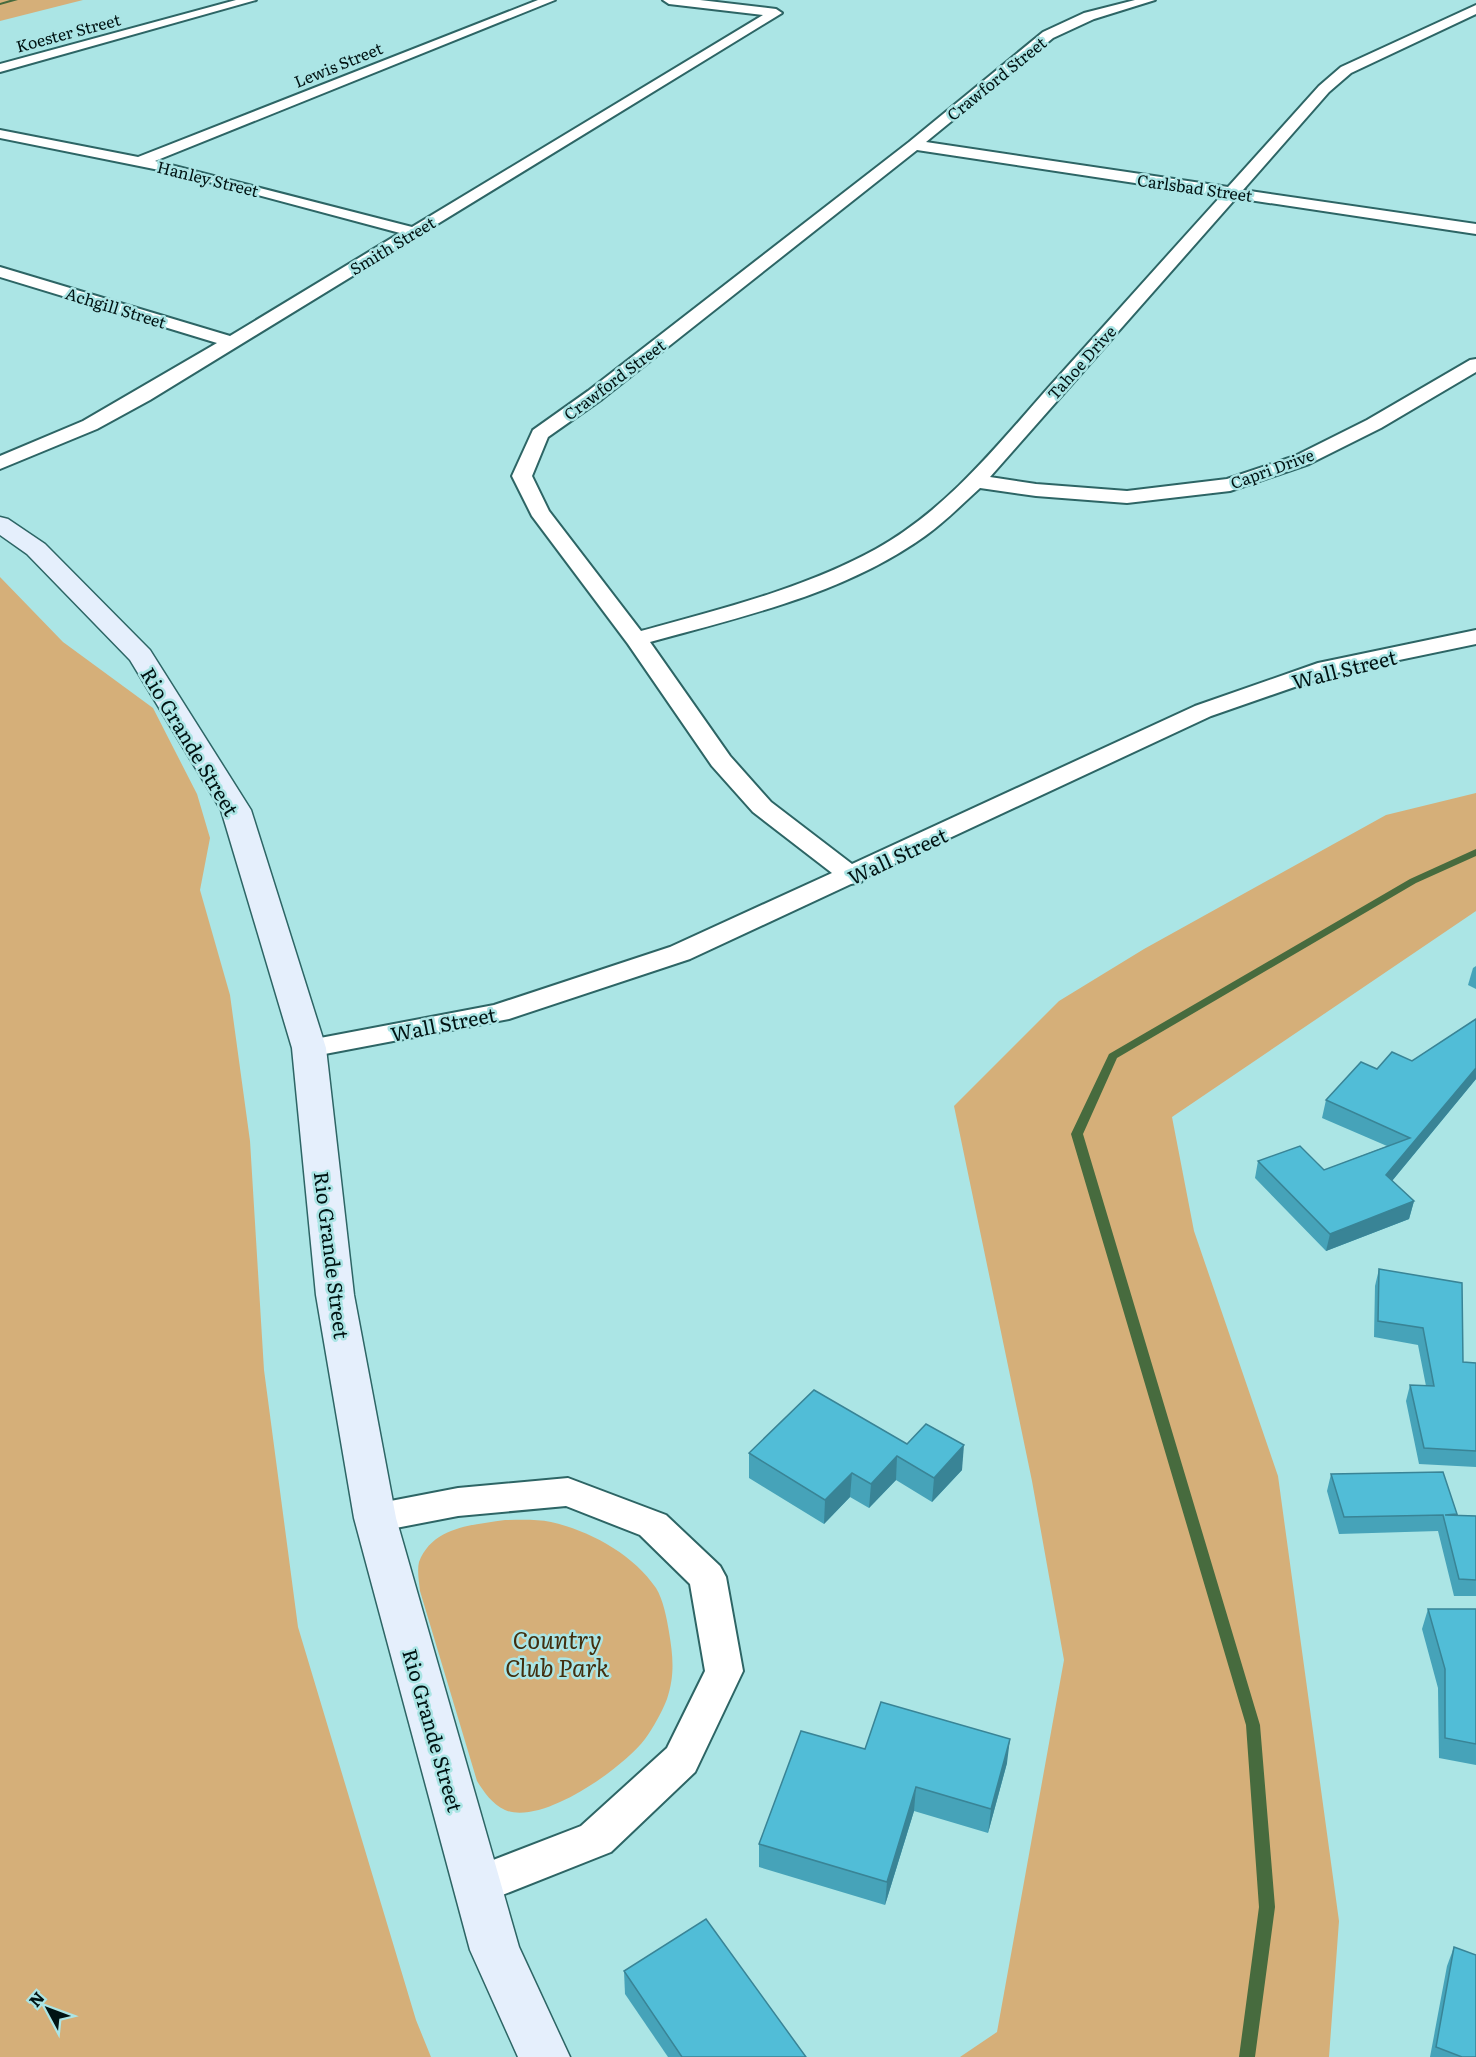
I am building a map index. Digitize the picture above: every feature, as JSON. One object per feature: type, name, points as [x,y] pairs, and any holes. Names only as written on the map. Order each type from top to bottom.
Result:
[{"type":"street","name":"Koester Street","points":[[0,68],[250,0]]},
{"type":"street","name":"Lewis Street","points":[[141,161],[549,0]]},
{"type":"street","name":"Smith Street","points":[[0,463],[90,425],[776,13],[669,0]]},
{"type":"street","name":"Crawford Street","points":[[852,876],[762,807],[721,761],[636,639],[539,512],[522,476],[540,434],[595,395],[914,145],[1048,35],[1089,16],[1149,0]]},
{"type":"street","name":"Tahoe Drive","points":[[636,639],[772,601],[852,570],[917,532],[976,481],[1324,89],[1346,70],[1476,9]]},
{"type":"street","name":"Hanley Street","points":[[0,134],[141,161],[414,232]]},
{"type":"street","name":"Carlsbad Street","points":[[914,145],[1476,229]]},
{"type":"street","name":"Achgill Street","points":[[0,272],[231,342]]},
{"type":"street","name":"Capri Drive","points":[[976,481],[1036,490],[1127,497],[1230,485],[1302,460],[1374,424],[1476,364]]},
{"type":"street","name":"Rio Grande Street","points":[[0,524],[36,549],[141,656],[236,810],[309,1048],[334,1295],[375,1518],[495,1950],[544,2057]]},
{"type":"street","name":"Wall Street","points":[[309,1048],[499,1013],[680,954],[1203,711],[1326,668],[1476,637]]},
{"type":"street","points":[[375,1518],[458,1502],[568,1492],[653,1524],[707,1577],[724,1671],[681,1760],[596,1839],[477,1886]]},
{"type":"green space","points":[[0,0],[83,0],[0,21]]},
{"type":"green space","points":[[0,577],[63,642],[153,708],[197,794],[210,838],[200,890],[230,995],[250,1141],[264,1370],[298,1627],[416,2020],[431,2057],[0,2057]]},
{"type":"green space","points":[[1476,793],[1476,911],[1172,1117],[1194,1231],[1278,1476],[1339,1921],[1329,2057],[960,2057],[997,2032],[1064,1660],[1032,1481],[954,1106],[1059,1001],[1144,949],[1386,815]]},
{"type":"green space","name":"Country Club Park","points":[[505,1520],[540,1520],[566,1526],[595,1538],[623,1555],[646,1576],[661,1598],[672,1657],[672,1674],[667,1699],[651,1730],[634,1751],[619,1765],[581,1791],[539,1810],[521,1813],[505,1810],[496,1804],[477,1781],[420,1591],[418,1576],[419,1562],[425,1550],[444,1534],[467,1526]]},
{"type":"building","points":[[1476,1019],[1476,1068],[1386,1175],[1414,1201],[1330,1234],[1258,1161],[1300,1146],[1324,1170],[1410,1138],[1326,1100],[1361,1062],[1377,1069],[1392,1052],[1412,1061]]},
{"type":"building","points":[[1379,1269],[1462,1283],[1463,1362],[1476,1363],[1476,1451],[1424,1448],[1410,1385],[1434,1386],[1423,1328],[1378,1321]]},
{"type":"building","points":[[814,1390],[907,1444],[926,1424],[964,1445],[934,1478],[897,1456],[871,1484],[852,1473],[825,1500],[749,1453]]},
{"type":"building","points":[[1443,1472],[1457,1514],[1445,1515],[1476,1516],[1476,1580],[1459,1579],[1443,1515],[1344,1517],[1331,1474]]},
{"type":"building","points":[[1428,1609],[1476,1609],[1476,1744],[1445,1738],[1445,1669]]},
{"type":"building","points":[[881,1702],[1010,1739],[991,1809],[916,1787],[887,1882],[759,1844],[801,1731],[865,1749]]},
{"type":"building","points":[[706,1919],[806,2057],[682,2057],[624,1971]]},
{"type":"building","points":[[1454,1947],[1476,1955],[1476,2057],[1462,2057],[1436,2047]]},
{"type":"waterway","points":[[0,4],[16,0]]},
{"type":"waterway","points":[[1247,2057],[1267,1907],[1253,1725],[1077,1134],[1113,1056],[1413,881],[1476,852]]}]
